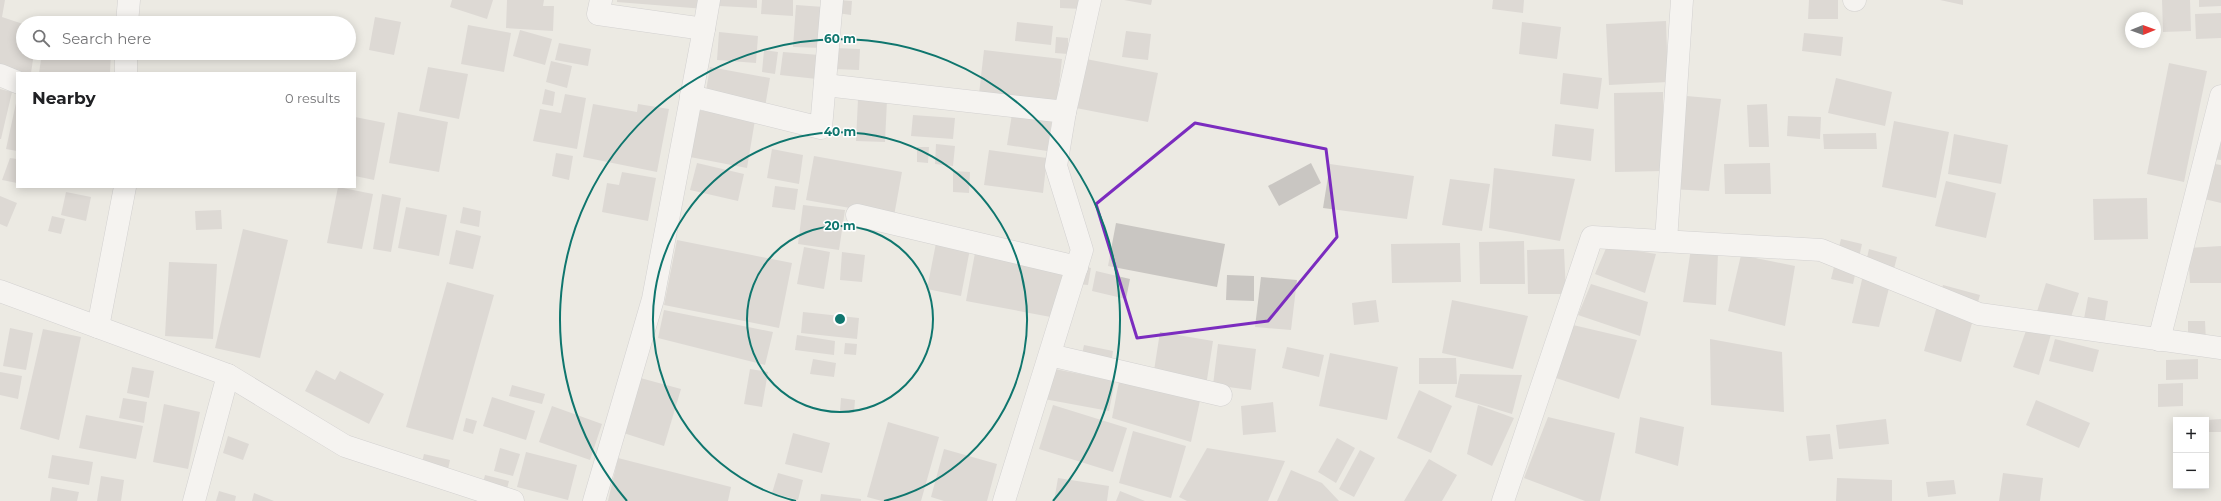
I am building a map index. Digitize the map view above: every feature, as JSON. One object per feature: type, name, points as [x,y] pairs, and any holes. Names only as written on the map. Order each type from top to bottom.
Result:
[{"type":"street","points":[[128,16],[129,0]]},
{"type":"street","points":[[601,0],[598,14],[704,29]]},
{"type":"street","points":[[594,501],[653,299],[709,0]]},
{"type":"street","points":[[691,96],[821,128],[832,0]]},
{"type":"street","points":[[1004,501],[1082,250],[1056,166],[1065,112],[1090,0]]},
{"type":"street","points":[[1666,241],[1682,0]]},
{"type":"street","points":[[126,60],[126,72]]},
{"type":"street","points":[[0,75],[16,82]]},
{"type":"street","points":[[825,85],[1065,112]]},
{"type":"street","points":[[2158,340],[2221,96]]},
{"type":"street","points":[[98,327],[125,188]]},
{"type":"street","points":[[857,215],[1077,267]]},
{"type":"street","points":[[1503,501],[1592,237],[1821,250],[1979,314],[2221,348]]},
{"type":"street","points":[[0,291],[228,375],[345,446],[513,501]]},
{"type":"street","points":[[1050,355],[1221,395]]},
{"type":"street","points":[[194,501],[228,375]]},
{"type":"highlighted area","points":[[1195,123],[1326,149],[1337,237],[1268,321],[1137,338],[1096,204]]},
{"type":"building","points":[[0,0],[5,0],[2,17],[16,22],[16,60],[33,60],[31,72],[0,74]]},
{"type":"building","points":[[452,0],[493,0],[487,19],[450,7]]},
{"type":"building","points":[[507,0],[544,0],[543,6],[554,6],[553,31],[506,28]]},
{"type":"building","points":[[617,0],[705,0],[705,9],[617,2]]},
{"type":"building","points":[[719,0],[757,0],[757,8],[719,6]]},
{"type":"building","points":[[762,0],[793,0],[793,16],[761,14]]},
{"type":"building","points":[[838,0],[852,1],[851,15],[837,13]]},
{"type":"building","points":[[1060,0],[1083,0],[1082,9],[1060,8]]},
{"type":"building","points":[[1124,0],[1152,0],[1151,5]]},
{"type":"building","points":[[1493,0],[1524,0],[1523,13],[1492,9]]},
{"type":"building","points":[[1809,0],[1838,0],[1838,19],[1808,19]]},
{"type":"building","points":[[1940,0],[1963,0],[1963,5]]},
{"type":"building","points":[[2162,0],[2190,0],[2191,31],[2163,32]]},
{"type":"building","points":[[2199,0],[2221,0],[2221,6],[2199,7]]},
{"type":"building","points":[[796,5],[824,7],[822,48],[793,47]]},
{"type":"building","points":[[2221,13],[2221,38],[2196,39],[2195,14]]},
{"type":"building","points":[[375,17],[401,22],[394,55],[369,50]]},
{"type":"building","points":[[1666,21],[1668,82],[1609,85],[1606,24]]},
{"type":"building","points":[[1017,22],[1053,26],[1051,45],[1015,41]]},
{"type":"building","points":[[1522,22],[1561,27],[1557,59],[1519,54]]},
{"type":"building","points":[[468,25],[511,33],[504,72],[461,64]]},
{"type":"building","points":[[520,30],[552,39],[545,65],[513,56]]},
{"type":"building","points":[[1126,31],[1151,34],[1148,60],[1122,57]]},
{"type":"building","points":[[719,32],[758,36],[756,63],[717,60]]},
{"type":"building","points":[[1804,33],[1843,37],[1841,56],[1802,51]]},
{"type":"building","points":[[1056,37],[1068,38],[1068,54],[1055,53]]},
{"type":"building","points":[[559,43],[591,49],[588,66],[555,60]]},
{"type":"building","points":[[835,48],[860,49],[859,70],[834,69]]},
{"type":"building","points":[[764,50],[778,52],[775,74],[762,72]]},
{"type":"building","points":[[984,50],[1062,59],[1057,103],[979,94]]},
{"type":"building","points":[[783,52],[819,55],[817,79],[780,75]]},
{"type":"building","points":[[1086,59],[1158,73],[1148,122],[1076,108]]},
{"type":"building","points":[[41,60],[111,60],[110,72],[39,72]]},
{"type":"building","points":[[551,61],[572,66],[567,88],[546,82]]},
{"type":"building","points":[[2169,63],[2207,71],[2184,182],[2147,174]]},
{"type":"building","points":[[428,67],[468,74],[459,119],[419,111]]},
{"type":"building","points":[[710,67],[770,78],[765,107],[705,97]]},
{"type":"building","points":[[1563,73],[1602,78],[1598,109],[1560,104]]},
{"type":"building","points":[[1836,78],[1892,92],[1885,126],[1828,113]]},
{"type":"building","points":[[0,89],[12,92],[1,139],[0,139]]},
{"type":"building","points":[[545,89],[555,92],[553,106],[542,104]]},
{"type":"building","points":[[1663,92],[1663,171],[1615,172],[1614,93]]},
{"type":"building","points":[[565,94],[586,98],[577,149],[533,141],[540,109],[561,113]]},
{"type":"building","points":[[1675,95],[1721,99],[1709,191],[1669,189]]},
{"type":"building","points":[[858,99],[887,100],[885,142],[856,141]]},
{"type":"building","points":[[16,103],[16,151],[6,149]]},
{"type":"building","points":[[593,104],[637,112],[638,104],[669,109],[657,172],[583,157]]},
{"type":"building","points":[[1767,104],[1769,147],[1749,147],[1747,105]]},
{"type":"building","points":[[698,110],[755,120],[747,168],[690,157]]},
{"type":"building","points":[[398,112],[448,122],[439,172],[389,163]]},
{"type":"building","points":[[1012,114],[1052,120],[1047,151],[1007,145]]},
{"type":"building","points":[[913,115],[955,118],[953,139],[911,136]]},
{"type":"building","points":[[1788,116],[1821,117],[1820,139],[1787,136]]},
{"type":"building","points":[[356,117],[385,123],[374,180],[356,176]]},
{"type":"building","points":[[2221,120],[2221,160],[2212,159]]},
{"type":"building","points":[[1894,121],[1949,132],[1936,198],[1882,187]]},
{"type":"building","points":[[1555,124],[1594,129],[1591,161],[1552,156]]},
{"type":"building","points":[[1876,133],[1877,149],[1824,149],[1823,134]]},
{"type":"building","points":[[1954,134],[2008,145],[2001,184],[1948,174]]},
{"type":"building","points":[[936,144],[955,146],[953,166],[935,164]]},
{"type":"building","points":[[917,147],[929,147],[928,163],[917,162]]},
{"type":"building","points":[[772,149],[803,155],[799,184],[767,178]]},
{"type":"building","points":[[989,150],[1047,158],[1043,193],[984,185]]},
{"type":"building","points":[[556,153],[573,156],[569,180],[552,176]]},
{"type":"building","points":[[814,156],[902,172],[894,216],[806,200]]},
{"type":"building","points":[[10,158],[16,159],[16,183],[2,180]]},
{"type":"building","points":[[697,163],[744,174],[738,201],[690,190]]},
{"type":"building","points":[[1311,163],[1321,183],[1279,206],[1268,186]]},
{"type":"building","points":[[1770,163],[1771,194],[1725,194],[1724,164]]},
{"type":"building","points":[[2209,163],[2221,165],[2221,203],[2200,198]]},
{"type":"building","points":[[1330,164],[1414,176],[1407,219],[1323,208]]},
{"type":"building","points":[[1494,168],[1575,179],[1560,241],[1489,228]]},
{"type":"building","points":[[953,171],[970,172],[969,193],[953,192]]},
{"type":"building","points":[[622,172],[656,178],[648,221],[602,212],[607,183],[619,185]]},
{"type":"building","points":[[1450,179],[1490,184],[1482,231],[1442,225]]},
{"type":"building","points":[[1946,181],[1996,193],[1986,238],[1935,226]]},
{"type":"building","points":[[775,186],[798,189],[795,210],[772,207]]},
{"type":"building","points":[[338,188],[373,194],[362,249],[327,243]]},
{"type":"building","points":[[66,192],[91,197],[86,221],[61,215]]},
{"type":"building","points":[[382,194],[401,198],[391,252],[373,249]]},
{"type":"building","points":[[0,196],[17,203],[7,227],[0,224]]},
{"type":"building","points":[[2147,198],[2148,239],[2094,240],[2093,199]]},
{"type":"building","points":[[803,205],[845,210],[839,250],[798,244]]},
{"type":"building","points":[[406,207],[447,215],[439,256],[398,248]]},
{"type":"building","points":[[463,207],[481,211],[479,227],[460,223]]},
{"type":"building","points":[[221,210],[222,229],[196,230],[195,211]]},
{"type":"building","points":[[52,216],[65,219],[61,234],[48,231]]},
{"type":"building","points":[[1116,223],[1225,244],[1217,287],[1108,266]]},
{"type":"building","points":[[243,229],[288,240],[260,358],[215,348]]},
{"type":"building","points":[[456,230],[481,236],[473,269],[449,264]]},
{"type":"building","points":[[1841,239],[1862,244],[1853,284],[1831,279]]},
{"type":"building","points":[[677,240],[792,263],[779,328],[664,305]]},
{"type":"building","points":[[1524,241],[1525,284],[1480,284],[1479,242]]},
{"type":"building","points":[[936,243],[970,249],[961,296],[927,289]]},
{"type":"building","points":[[1460,243],[1461,282],[1392,283],[1391,244]]},
{"type":"building","points":[[1607,246],[1656,254],[1645,293],[1595,274]]},
{"type":"building","points":[[2221,246],[2221,283],[2190,283],[2188,248]]},
{"type":"building","points":[[804,247],[830,252],[824,289],[797,284]]},
{"type":"building","points":[[1691,248],[1718,253],[1716,305],[1683,302]]},
{"type":"building","points":[[1564,249],[1566,294],[1528,294],[1527,250]]},
{"type":"building","points":[[1869,249],[1897,257],[1879,327],[1852,323]]},
{"type":"building","points":[[842,252],[865,255],[862,282],[840,280]]},
{"type":"building","points":[[975,253],[1065,270],[1056,318],[966,301]]},
{"type":"building","points":[[1741,255],[1795,266],[1785,326],[1728,311]]},
{"type":"building","points":[[169,262],[217,264],[213,339],[165,336]]},
{"type":"building","points":[[1081,266],[1091,268],[1088,285],[1078,284]]},
{"type":"building","points":[[1096,271],[1130,279],[1126,299],[1092,291]]},
{"type":"building","points":[[1227,275],[1254,276],[1254,301],[1226,300]]},
{"type":"building","points":[[1261,277],[1297,280],[1291,330],[1255,327]]},
{"type":"building","points":[[447,282],[494,295],[453,440],[406,427]]},
{"type":"building","points":[[2046,283],[2079,293],[2066,332],[2034,321]]},
{"type":"building","points":[[1591,284],[1648,302],[1640,336],[1578,315]]},
{"type":"building","points":[[1943,285],[1980,295],[1961,362],[1924,351]]},
{"type":"building","points":[[2088,297],[2108,301],[2102,339],[2081,335]]},
{"type":"building","points":[[1376,300],[1379,322],[1354,325],[1352,303]]},
{"type":"building","points":[[1452,300],[1528,316],[1513,369],[1442,353]]},
{"type":"building","points":[[664,310],[773,332],[765,365],[658,338]]},
{"type":"building","points":[[803,312],[859,318],[857,339],[801,333]]},
{"type":"building","points":[[2188,321],[2205,321],[2206,342],[2188,342]]},
{"type":"building","points":[[1573,325],[1637,340],[1619,399],[1556,378]]},
{"type":"building","points":[[2028,325],[2052,331],[2039,375],[2013,367]]},
{"type":"building","points":[[10,328],[33,333],[26,370],[3,366]]},
{"type":"building","points":[[43,329],[81,337],[59,440],[20,429]]},
{"type":"building","points":[[1160,332],[1213,341],[1206,386],[1153,377]]},
{"type":"building","points":[[797,335],[835,341],[834,355],[795,350]]},
{"type":"building","points":[[1710,339],[1782,352],[1784,412],[1711,405]]},
{"type":"building","points":[[2055,339],[2099,350],[2093,372],[2049,361]]},
{"type":"building","points":[[845,343],[857,344],[856,355],[844,354]]},
{"type":"building","points":[[1218,344],[1256,349],[1251,390],[1213,385]]},
{"type":"building","points":[[1084,345],[1113,351],[1111,364],[1081,359]]},
{"type":"building","points":[[1287,347],[1324,355],[1319,377],[1282,368]]},
{"type":"building","points":[[1330,353],[1398,367],[1387,420],[1319,406]]},
{"type":"building","points":[[1419,358],[1456,358],[1457,384],[1419,384]]},
{"type":"building","points":[[813,359],[836,363],[834,377],[810,374]]},
{"type":"building","points":[[2198,359],[2198,379],[2166,380],[2166,360]]},
{"type":"building","points":[[132,367],[154,371],[149,398],[127,393]]},
{"type":"building","points":[[1050,368],[1115,381],[1109,411],[1044,399]]},
{"type":"building","points":[[750,369],[768,372],[762,407],[744,404]]},
{"type":"building","points":[[316,370],[335,380],[340,371],[384,394],[369,424],[305,391]]},
{"type":"building","points":[[0,372],[22,376],[18,399],[0,395]]},
{"type":"building","points":[[622,373],[681,389],[664,446],[608,428]]},
{"type":"building","points":[[1460,374],[1522,375],[1512,414],[1455,397]]},
{"type":"building","points":[[1120,376],[1201,396],[1191,442],[1112,418]]},
{"type":"building","points":[[2183,383],[2183,406],[2158,407],[2158,384]]},
{"type":"building","points":[[512,385],[545,394],[542,404],[509,396]]},
{"type":"building","points":[[1419,390],[1452,406],[1431,453],[1397,438]]},
{"type":"building","points":[[492,397],[535,411],[526,440],[483,426]]},
{"type":"building","points":[[123,398],[147,402],[144,423],[119,418]]},
{"type":"building","points":[[841,398],[855,400],[854,413],[840,411]]},
{"type":"building","points":[[2036,400],[2090,423],[2079,448],[2026,425]]},
{"type":"building","points":[[1273,402],[1276,432],[1243,435],[1241,406]]},
{"type":"building","points":[[164,404],[200,412],[188,469],[153,462]]},
{"type":"building","points":[[1053,405],[1127,428],[1113,472],[1039,449]]},
{"type":"building","points":[[1478,405],[1514,418],[1492,466],[1467,454]]},
{"type":"building","points":[[552,406],[602,424],[590,460],[539,442]]},
{"type":"building","points":[[86,415],[143,426],[136,459],[79,448]]},
{"type":"building","points":[[1548,417],[1615,433],[1600,501],[1585,501],[1524,478]]},
{"type":"building","points":[[1640,417],[1684,427],[1678,466],[1635,453]]},
{"type":"building","points":[[466,418],[477,421],[473,434],[463,431]]},
{"type":"building","points":[[1886,419],[1889,444],[1839,449],[1836,425]]},
{"type":"building","points":[[2221,419],[2221,432],[2209,432],[2209,420]]},
{"type":"building","points":[[888,422],[939,437],[921,501],[882,501],[867,497]]},
{"type":"building","points":[[1133,431],[1186,446],[1171,498],[1119,483]]},
{"type":"building","points":[[793,433],[830,443],[822,473],[785,464]]},
{"type":"building","points":[[1830,434],[1833,459],[1809,461],[1806,436]]},
{"type":"building","points":[[228,436],[249,444],[243,460],[223,453]]},
{"type":"building","points":[[1337,438],[1355,448],[1336,483],[1318,472]]},
{"type":"building","points":[[500,448],[520,454],[513,476],[494,471]]},
{"type":"building","points":[[1207,448],[1285,461],[1268,501],[1187,501],[1179,497]]},
{"type":"building","points":[[944,449],[997,464],[987,501],[944,501],[931,497]]},
{"type":"building","points":[[1360,450],[1375,458],[1354,497],[1339,489]]},
{"type":"building","points":[[526,452],[577,465],[568,500],[517,487]]},
{"type":"building","points":[[424,454],[450,460],[447,474],[421,467]]},
{"type":"building","points":[[52,455],[93,462],[89,485],[48,478]]},
{"type":"building","points":[[618,458],[731,487],[728,501],[608,501]]},
{"type":"building","points":[[1429,459],[1457,475],[1442,501],[1404,501]]},
{"type":"building","points":[[1291,470],[1322,483],[1339,501],[1277,501]]},
{"type":"building","points":[[778,473],[803,480],[798,500],[772,493]]},
{"type":"building","points":[[2003,473],[2043,478],[2040,501],[1999,501]]},
{"type":"building","points":[[485,475],[509,481],[506,493],[482,487]]},
{"type":"building","points":[[101,476],[124,480],[121,501],[97,501]]},
{"type":"building","points":[[1058,478],[1109,486],[1107,501],[1054,501]]},
{"type":"building","points":[[1837,478],[1892,480],[1892,501],[1836,501]]},
{"type":"building","points":[[1954,480],[1956,494],[1928,497],[1926,482]]},
{"type":"building","points":[[52,487],[79,492],[77,501],[50,501]]},
{"type":"building","points":[[219,491],[236,496],[235,501],[216,501]]},
{"type":"building","points":[[1120,491],[1145,501],[1116,501]]},
{"type":"building","points":[[254,493],[274,501],[252,501]]},
{"type":"building","points":[[821,494],[861,499],[861,501],[820,501]]}]
